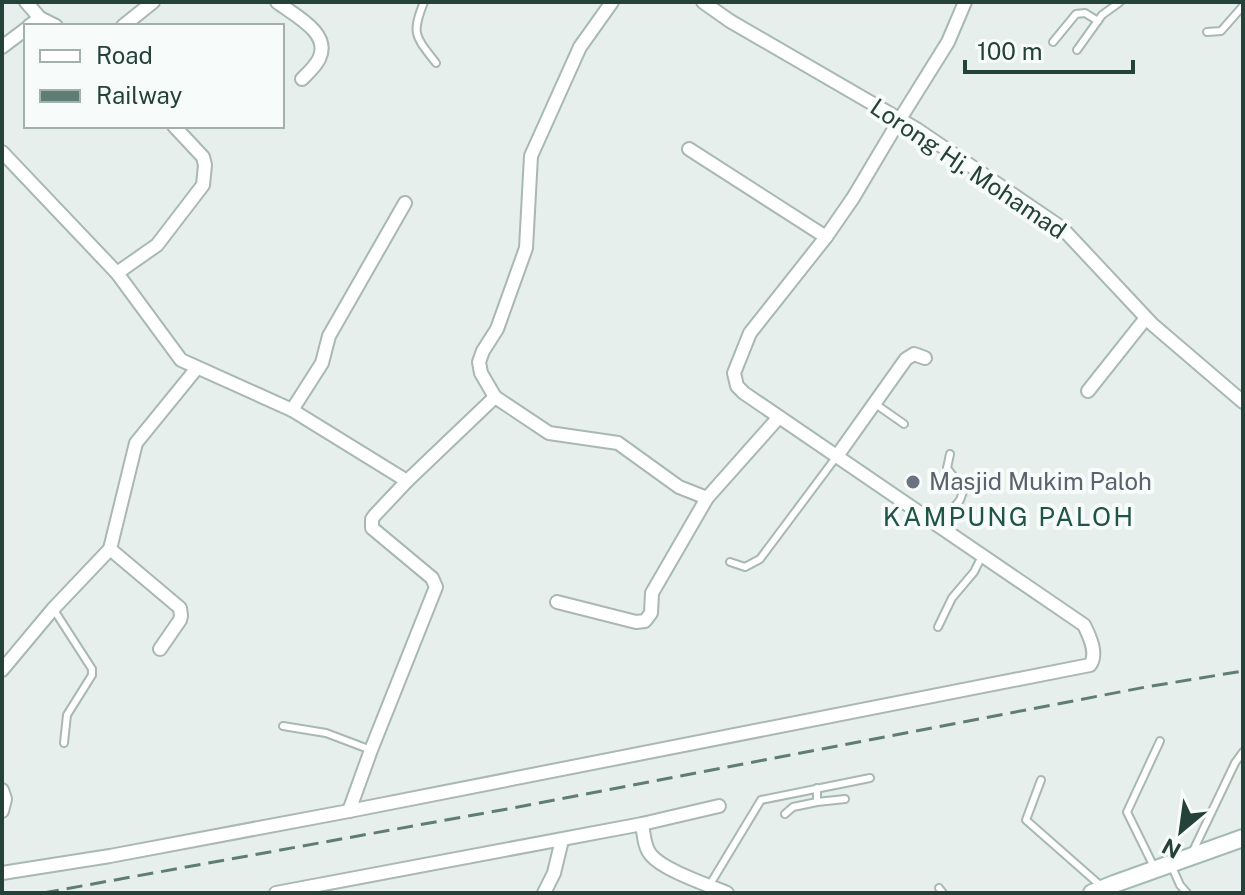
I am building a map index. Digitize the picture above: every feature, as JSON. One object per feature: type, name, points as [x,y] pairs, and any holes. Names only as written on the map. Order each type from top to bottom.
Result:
[{"type":"main road","points":[[1107,889],[1191,856],[1241,842]]},
{"type":"street","points":[[26,2],[32,24]]},
{"type":"street","points":[[126,24],[153,2]]},
{"type":"street","points":[[277,2],[314,30],[321,42],[320,57],[302,79]]},
{"type":"street","points":[[612,2],[580,47],[530,158],[526,248],[496,331],[479,362],[483,378],[495,397],[549,433],[618,443],[681,489],[707,498]]},
{"type":"street","name":"Lorong Hj. Mohamad","points":[[703,2],[730,21],[900,119],[1062,228],[1146,318],[1243,402]]},
{"type":"street","points":[[2,873],[349,811],[1090,665],[1094,652],[1084,625],[779,417],[739,389],[735,382],[735,369],[750,333],[853,198],[948,42],[965,2]]},
{"type":"street","points":[[2,47],[24,30]]},
{"type":"street","points":[[117,273],[157,245],[203,185],[203,157],[176,128]]},
{"type":"street","points":[[689,149],[826,237]]},
{"type":"street","points":[[2,152],[117,273],[178,357],[292,410],[407,481]]},
{"type":"street","points":[[292,410],[322,363],[329,336],[405,203]]},
{"type":"street","points":[[1088,391],[1146,318]]},
{"type":"street","points":[[837,456],[909,355],[918,354],[925,358]]},
{"type":"street","points":[[2,670],[53,609],[110,549],[136,443],[197,368]]},
{"type":"street","points":[[349,811],[436,587],[432,578],[372,528],[372,519],[495,397]]},
{"type":"street","points":[[557,602],[636,622],[645,621],[651,613],[652,593],[707,498],[779,417]]},
{"type":"street","points":[[110,549],[180,608],[180,620],[160,649]]},
{"type":"street","points":[[2,790],[5,799],[2,811]]},
{"type":"street","points":[[276,893],[331,888],[719,806]]},
{"type":"street","points":[[642,824],[649,854],[660,863],[727,893]]},
{"type":"street","points":[[544,893],[554,873],[562,840]]},
{"type":"lane","points":[[424,2],[416,23],[416,33],[436,63]]},
{"type":"lane","points":[[1077,50],[1104,13],[1120,2]]},
{"type":"lane","points":[[1207,32],[1221,31],[1243,6]]},
{"type":"lane","points":[[1053,42],[1076,14],[1085,13],[1098,21]]},
{"type":"lane","points":[[873,403],[904,424]]},
{"type":"lane","points":[[939,526],[963,492],[947,468],[950,454]]},
{"type":"lane","points":[[730,562],[745,567],[760,559],[837,456]]},
{"type":"lane","points":[[938,627],[952,598],[975,571],[982,556]]},
{"type":"lane","points":[[53,609],[92,669],[92,675],[67,715],[64,743]]},
{"type":"lane","points":[[283,726],[326,733],[371,750]]},
{"type":"lane","points":[[1160,741],[1127,812],[1163,866],[1187,893]]},
{"type":"lane","points":[[1191,856],[1243,752]]},
{"type":"lane","points":[[709,886],[760,802],[766,798],[870,778]]},
{"type":"lane","points":[[1041,780],[1026,820],[1107,889]]},
{"type":"lane","points":[[817,788],[817,802]]},
{"type":"lane","points":[[785,814],[793,807],[845,799]]},
{"type":"railway","points":[[43,893],[1243,671]]},
{"type":"place","name":"Masjid Mukim Paloh","points":[[913,482]]},
{"type":"district","name":"KAMPUNG PALOH","points":[[1009,517]]}]
